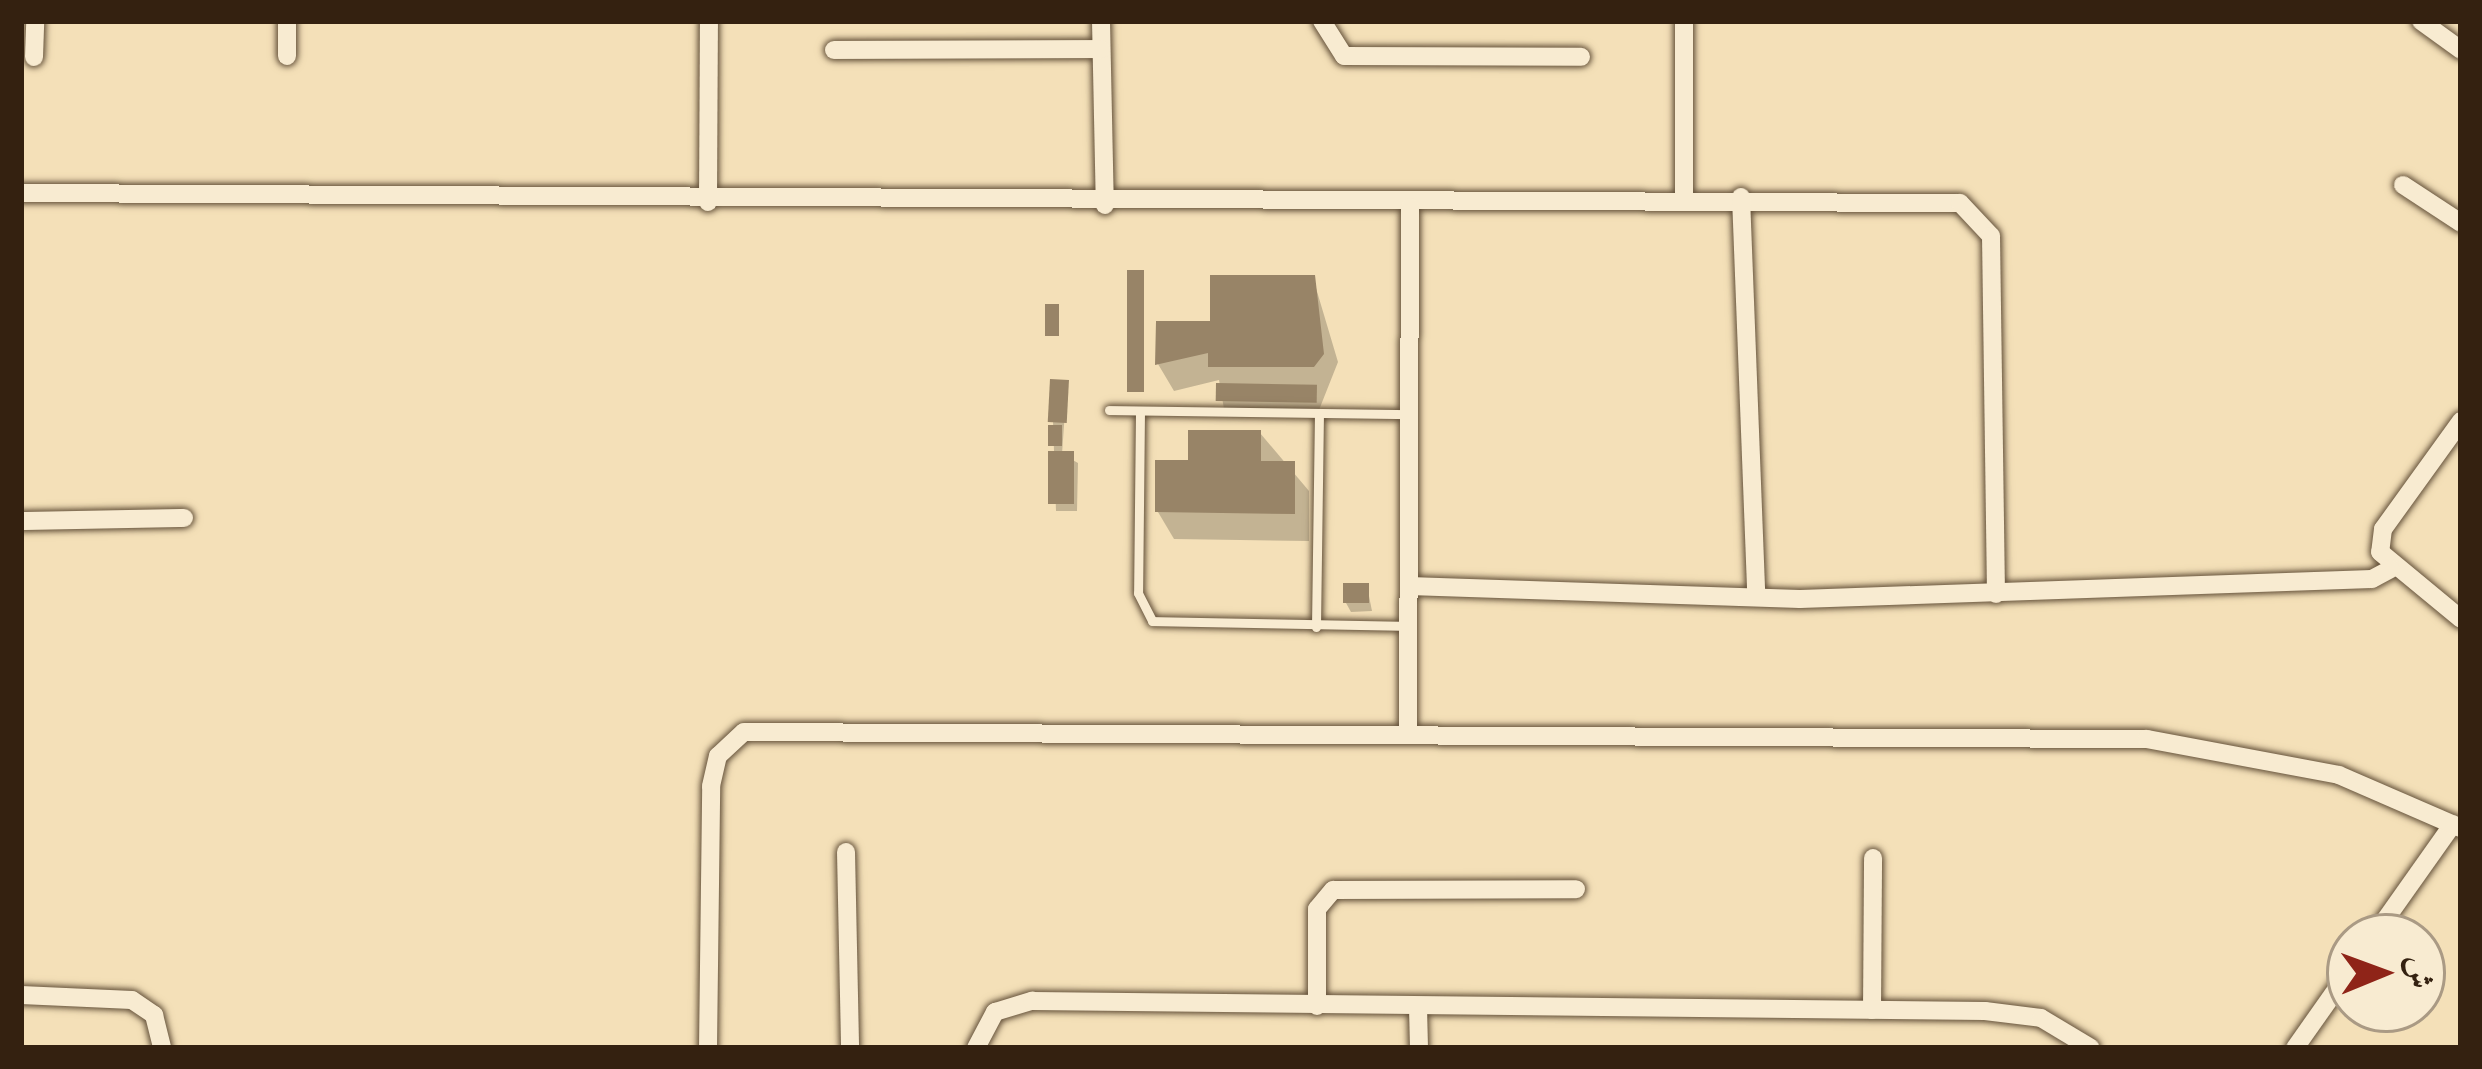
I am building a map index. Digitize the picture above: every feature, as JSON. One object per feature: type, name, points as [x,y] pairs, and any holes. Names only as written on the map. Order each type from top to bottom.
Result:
[{"type":"street","points":[[34,57],[35,21]]},
{"type":"street","points":[[286,21],[287,56]]},
{"type":"street","points":[[708,202],[710,21]]},
{"type":"street","points":[[1100,21],[1105,205]]},
{"type":"street","points":[[1322,21],[1344,56],[1580,57]]},
{"type":"street","points":[[1684,21],[1684,195]]},
{"type":"street","points":[[2421,21],[2461,50]]},
{"type":"street","points":[[834,50],[1101,49]]},
{"type":"street","points":[[2404,185],[2461,223]]},
{"type":"street","points":[[21,193],[1410,207],[1479,193],[1960,203],[1978,213],[1991,236],[1996,594]]},
{"type":"street","points":[[1741,197],[1756,596]]},
{"type":"street","points":[[1408,734],[1410,207]]},
{"type":"street","points":[[2461,421],[2383,529],[2391,569],[2461,619]]},
{"type":"street","points":[[21,521],[184,518]]},
{"type":"street","points":[[1409,586],[1756,596],[1996,594],[2372,579],[2391,569]]},
{"type":"street","points":[[708,1048],[711,786],[718,756],[744,732],[2194,743],[2339,775],[2457,826],[2391,913]]},
{"type":"street","points":[[845,851],[850,1048]]},
{"type":"street","points":[[1872,1010],[1873,858]]},
{"type":"street","points":[[1317,1006],[1317,909],[1333,890],[1576,889]]},
{"type":"street","points":[[21,995],[132,1000],[154,1015],[162,1048]]},
{"type":"street","points":[[976,1048],[985,1022],[1012,1004],[2018,1013],[2091,1048]]},
{"type":"street","points":[[2295,1048],[2326,1004]]},
{"type":"street","points":[[1418,1007],[1419,1048]]},
{"type":"lane","points":[[1109,410],[1409,414]]},
{"type":"lane","points":[[1140,411],[1144,613],[1172,628],[1408,626]]},
{"type":"lane","points":[[1316,627],[1319,413]]},
{"type":"building","points":[[1127,270],[1144,270],[1144,392],[1127,392]]},
{"type":"building","points":[[1210,275],[1315,275],[1324,354],[1314,367],[1208,367],[1208,353],[1155,365],[1156,321],[1210,321]]},
{"type":"building","points":[[1045,304],[1059,304],[1059,336],[1045,336]]},
{"type":"building","points":[[1050,379],[1069,380],[1067,423],[1048,422]]},
{"type":"building","points":[[1216,383],[1317,385],[1317,403],[1216,401]]},
{"type":"building","points":[[1048,425],[1062,425],[1062,446],[1048,446]]},
{"type":"building","points":[[1188,430],[1261,430],[1261,461],[1295,461],[1295,514],[1155,512],[1155,460],[1188,460]]},
{"type":"building","points":[[1048,451],[1074,451],[1074,504],[1048,504]]},
{"type":"building","points":[[1343,583],[1369,583],[1369,603],[1343,603]]}]
